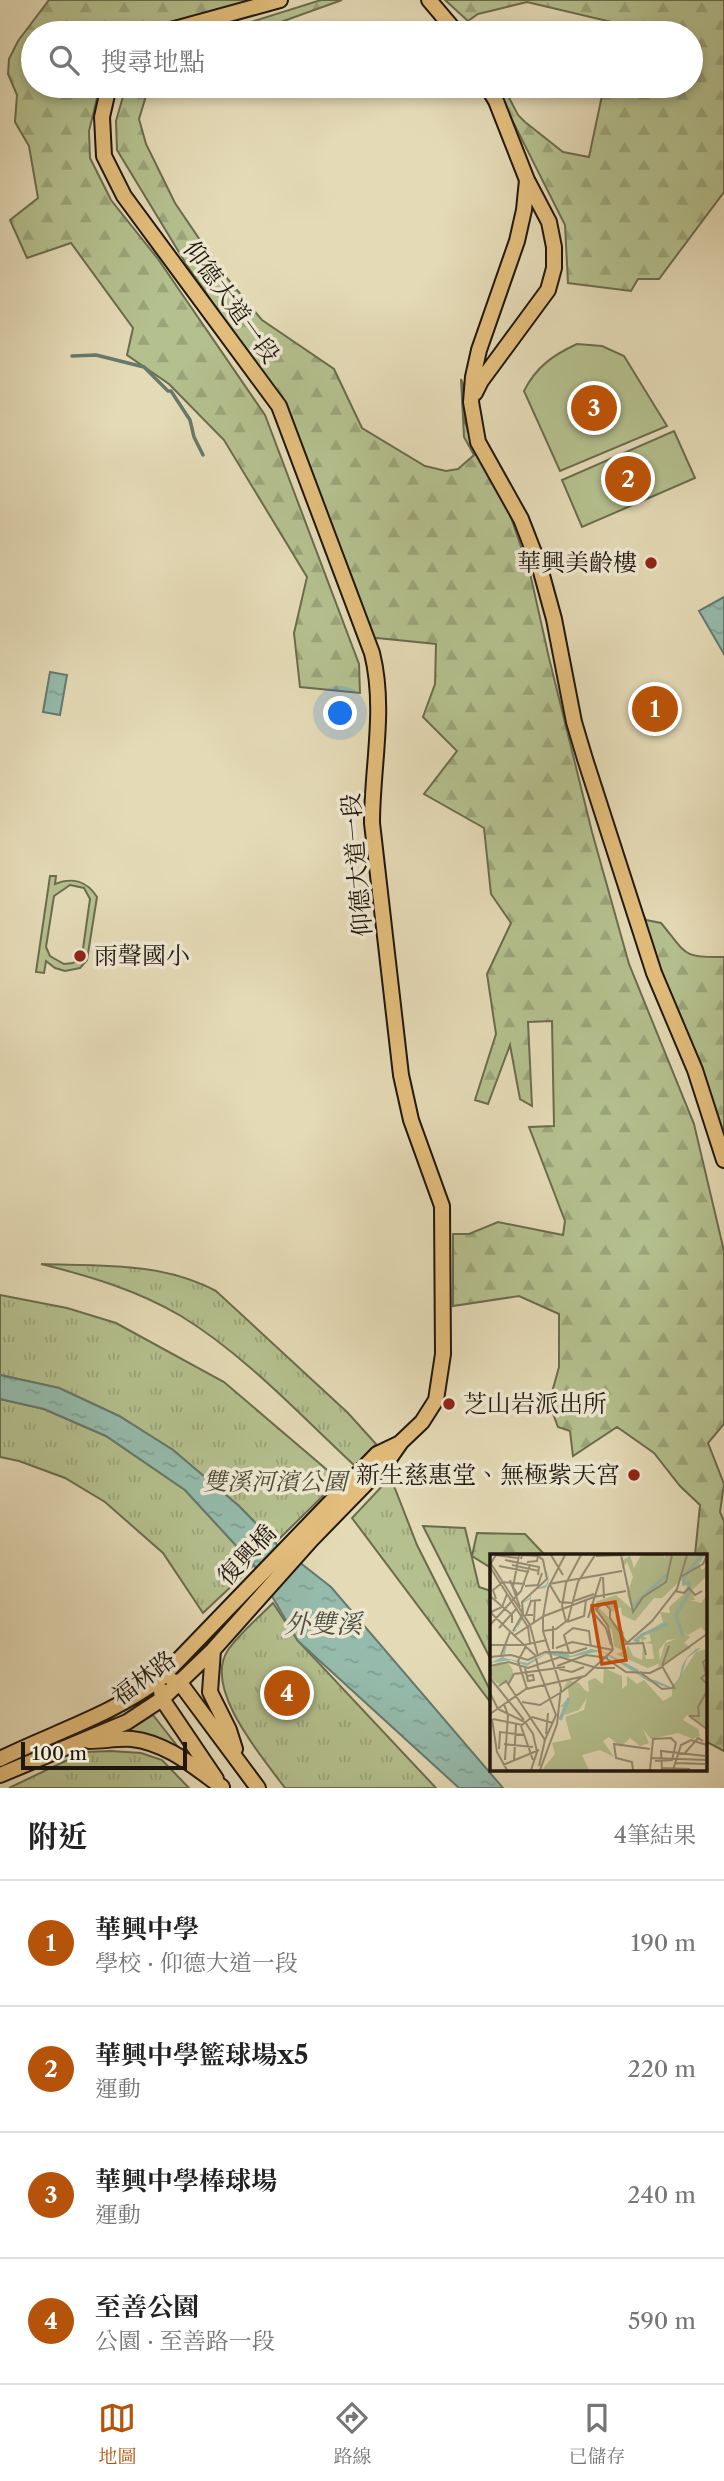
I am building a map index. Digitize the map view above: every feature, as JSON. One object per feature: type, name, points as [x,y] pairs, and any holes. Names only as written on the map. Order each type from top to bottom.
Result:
[{"type":"main road","points":[[204,21],[280,0]]},
{"type":"main road","points":[[429,0],[447,21]]},
{"type":"main road","name":"仰德大道一段","points":[[106,98],[102,117],[104,156],[124,196],[279,406],[368,641],[378,677],[380,709],[372,786],[372,823],[401,1075],[411,1120],[442,1206],[443,1354],[436,1400],[429,1413],[401,1442],[387,1462],[348,1493]]},
{"type":"main road","points":[[471,402],[481,381],[548,290],[554,268],[554,247],[549,222],[527,180],[494,98]]},
{"type":"main road","points":[[527,180],[517,242],[479,350],[473,377],[471,402],[478,442],[521,519],[540,568],[554,619],[574,722],[585,759],[654,974],[695,1070],[724,1160]]},
{"type":"main road","name":"復興橋","points":[[214,1623],[348,1493]]},
{"type":"main road","name":"復興橋","points":[[226,1634],[348,1493]]},
{"type":"main road","name":"福林路","points":[[0,1759],[34,1742],[98,1717],[139,1695],[161,1678],[214,1623]]},
{"type":"main road","name":"福林路","points":[[0,1775],[127,1722],[162,1699],[180,1683],[226,1634]]},
{"type":"main road","points":[[213,1650],[210,1692],[229,1730],[239,1760]]},
{"type":"main road","points":[[222,1788],[162,1699],[161,1678],[180,1683],[258,1788]]},
{"type":"main road","points":[[77,1742],[131,1739],[155,1744],[177,1755],[222,1788]]},
{"type":"green space","points":[[49,0],[263,0],[175,21],[33,21]]},
{"type":"green space","points":[[321,0],[342,0],[283,21],[254,21]]},
{"type":"green space","points":[[445,0],[724,0],[724,192],[659,279],[638,279],[631,291],[568,283],[565,225],[501,98],[509,98],[518,115],[563,152],[589,157],[601,98],[703,98],[703,21],[608,21],[527,2],[478,14],[468,21]]},
{"type":"green space","points":[[21,37],[21,98],[97,98],[89,131],[90,158],[111,200],[158,259],[265,415],[359,664],[360,693],[300,687],[294,633],[307,577],[224,440],[169,384],[127,355],[133,328],[71,243],[27,258],[10,220],[38,198],[29,146],[15,122],[17,95],[8,74],[9,59]]},
{"type":"green space","points":[[123,98],[145,98],[139,119],[146,144],[175,203],[221,271],[262,320],[334,369],[362,428],[425,466],[446,471],[458,469],[474,455],[464,437],[461,379],[463,384],[465,422],[474,448],[504,497],[530,573],[592,832],[629,964],[694,1124],[724,1251],[724,1424],[708,1443],[724,1484],[720,1512],[724,1521],[724,1751],[706,1742],[706,1554],[695,1554],[700,1505],[680,1486],[654,1453],[617,1427],[573,1456],[570,1431],[558,1427],[549,1403],[559,1367],[559,1314],[519,1296],[453,1306],[453,1234],[469,1234],[498,1222],[563,1235],[565,1221],[529,1127],[554,1126],[552,1021],[528,1022],[532,1106],[520,1099],[510,1045],[488,1104],[475,1100],[496,1034],[487,974],[511,923],[491,894],[484,828],[424,794],[457,751],[423,717],[435,684],[436,644],[377,638],[372,640],[278,397],[188,267],[117,150],[116,121]]},
{"type":"green space","points":[[577,344],[602,346],[624,356],[667,426],[560,471],[524,391],[546,363]]},
{"type":"green space","points":[[674,431],[695,478],[582,527],[562,480]]},
{"type":"green space","points":[[50,876],[56,876],[55,884],[73,881],[84,884],[97,897],[87,960],[80,968],[65,971],[46,961],[44,973],[36,972]],"holes":[[[70,885],[84,888],[90,899],[82,956],[73,963],[64,964],[50,956],[46,947],[54,896]]]},
{"type":"green space","points":[[640,909],[646,920],[661,923],[686,952],[692,955],[724,957],[724,1153],[638,910]]},
{"type":"green space","points":[[41,1264],[153,1270],[216,1291],[348,1413],[376,1444],[355,1466],[250,1367],[181,1316],[113,1285]]},
{"type":"green space","name":"雙溪河濱公園","points":[[0,1295],[67,1308],[116,1323],[224,1382],[339,1480],[275,1543],[239,1506],[173,1450],[119,1416],[59,1388],[0,1375]]},
{"type":"green space","name":"雙溪河濱公園","points":[[0,1399],[44,1409],[106,1436],[185,1490],[254,1565],[203,1613],[163,1553],[105,1502],[65,1478],[0,1457]]},
{"type":"green space","points":[[389,1482],[394,1486],[417,1545],[490,1690],[490,1702],[352,1518]]},
{"type":"green space","points":[[423,1526],[465,1528],[479,1587],[490,1591],[490,1658]]},
{"type":"green space","points":[[477,1533],[525,1534],[544,1554],[490,1554],[490,1567],[472,1556]]},
{"type":"green space","points":[[273,1603],[298,1641],[436,1788],[285,1788],[238,1722],[223,1683],[222,1666],[228,1650]]},
{"type":"green space","points":[[153,1715],[178,1747],[177,1750],[124,1733]]},
{"type":"green space","points":[[84,1752],[141,1753],[162,1760],[189,1788],[9,1788]]},
{"type":"water","points":[[724,597],[724,654],[699,611]]},
{"type":"water","points":[[50,672],[67,675],[60,715],[43,712]]},
{"type":"water","name":"外雙溪","points":[[0,1375],[59,1388],[119,1416],[173,1450],[239,1506],[275,1543],[331,1587],[503,1788],[459,1788],[298,1641],[254,1565],[185,1490],[106,1436],[44,1409],[0,1399]]},
{"type":"waterway","points":[[72,356],[96,355],[144,367],[171,391],[190,420],[194,437],[203,455]]},
{"type":"place","name":"華興中學棒球場","points":[[594,408]]},
{"type":"place","name":"華興中學籃球場x5","points":[[628,479]]},
{"type":"place","name":"華興美齡樓","points":[[651,563]]},
{"type":"place","name":"華興中學","points":[[655,709]]},
{"type":"place","name":"雨聲國小","points":[[80,956]]},
{"type":"place","name":"芝山岩派出所","points":[[449,1404]]},
{"type":"place","name":"新生慈惠堂、無極紫天宮","points":[[634,1475]]},
{"type":"place","name":"至善公園","points":[[287,1693]]}]
